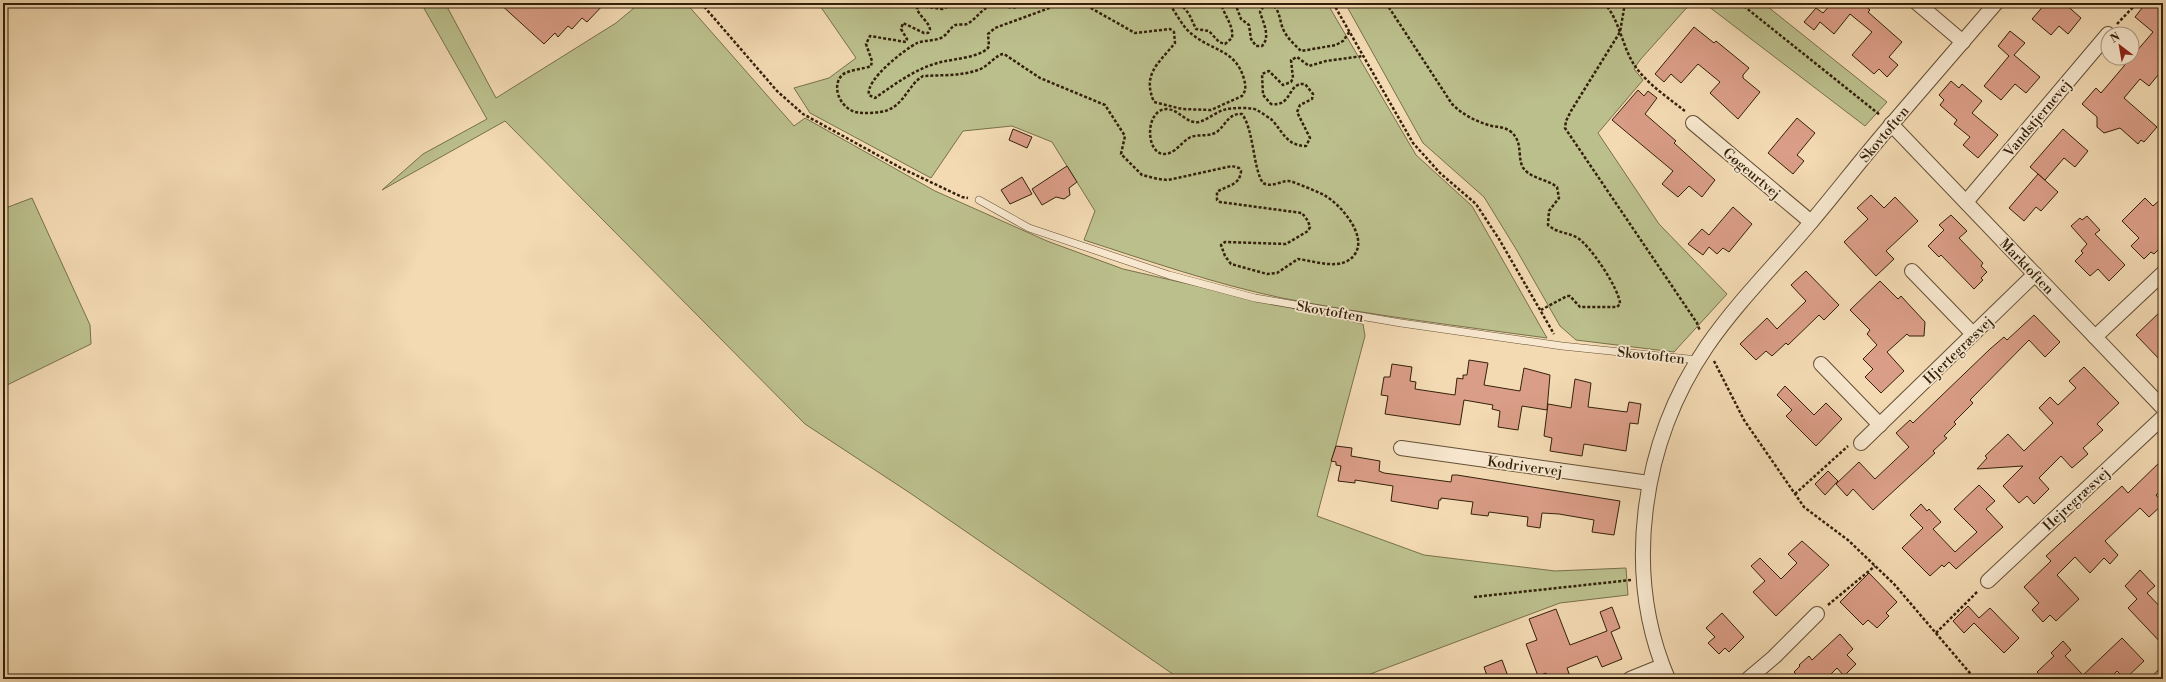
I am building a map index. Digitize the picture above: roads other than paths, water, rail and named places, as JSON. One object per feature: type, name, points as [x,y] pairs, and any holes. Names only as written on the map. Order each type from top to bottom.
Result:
[{"type":"street","points":[[1917,3],[1963,42]]},
{"type":"street","name":"Skovtoften","points":[[1665,673],[1651,621],[1644,579],[1645,527],[1649,484],[1659,442],[1673,407],[1698,360],[1731,313],[1811,222],[1891,124],[1996,3]]},
{"type":"street","name":"Vandstjernevej","points":[[1966,202],[2100,44]]},
{"type":"street","name":"Gøgeurtvej","points":[[1692,123],[1811,222]]},
{"type":"street","name":"Marktoften","points":[[1891,124],[2163,408]]},
{"type":"street","points":[[1912,272],[1973,334]]},
{"type":"street","points":[[2095,337],[2163,272]]},
{"type":"street","name":"Hjertegræsvej","points":[[1861,443],[2035,274]]},
{"type":"street","points":[[1821,364],[1880,425]]},
{"type":"street","name":"Hejregræsvej","points":[[1988,581],[2163,417]]},
{"type":"street","name":"Kodrivervej","points":[[1401,448],[1649,484]]},
{"type":"street","points":[[1748,679],[1774,658],[1817,614]]},
{"type":"street","points":[[1630,679],[1665,673]]},
{"type":"street","points":[[2160,679],[2163,676]]},
{"type":"lane","name":"Skovtoften","points":[[979,200],[1029,228],[1169,275],[1255,298],[1401,323],[1562,346],[1698,360]]}]
